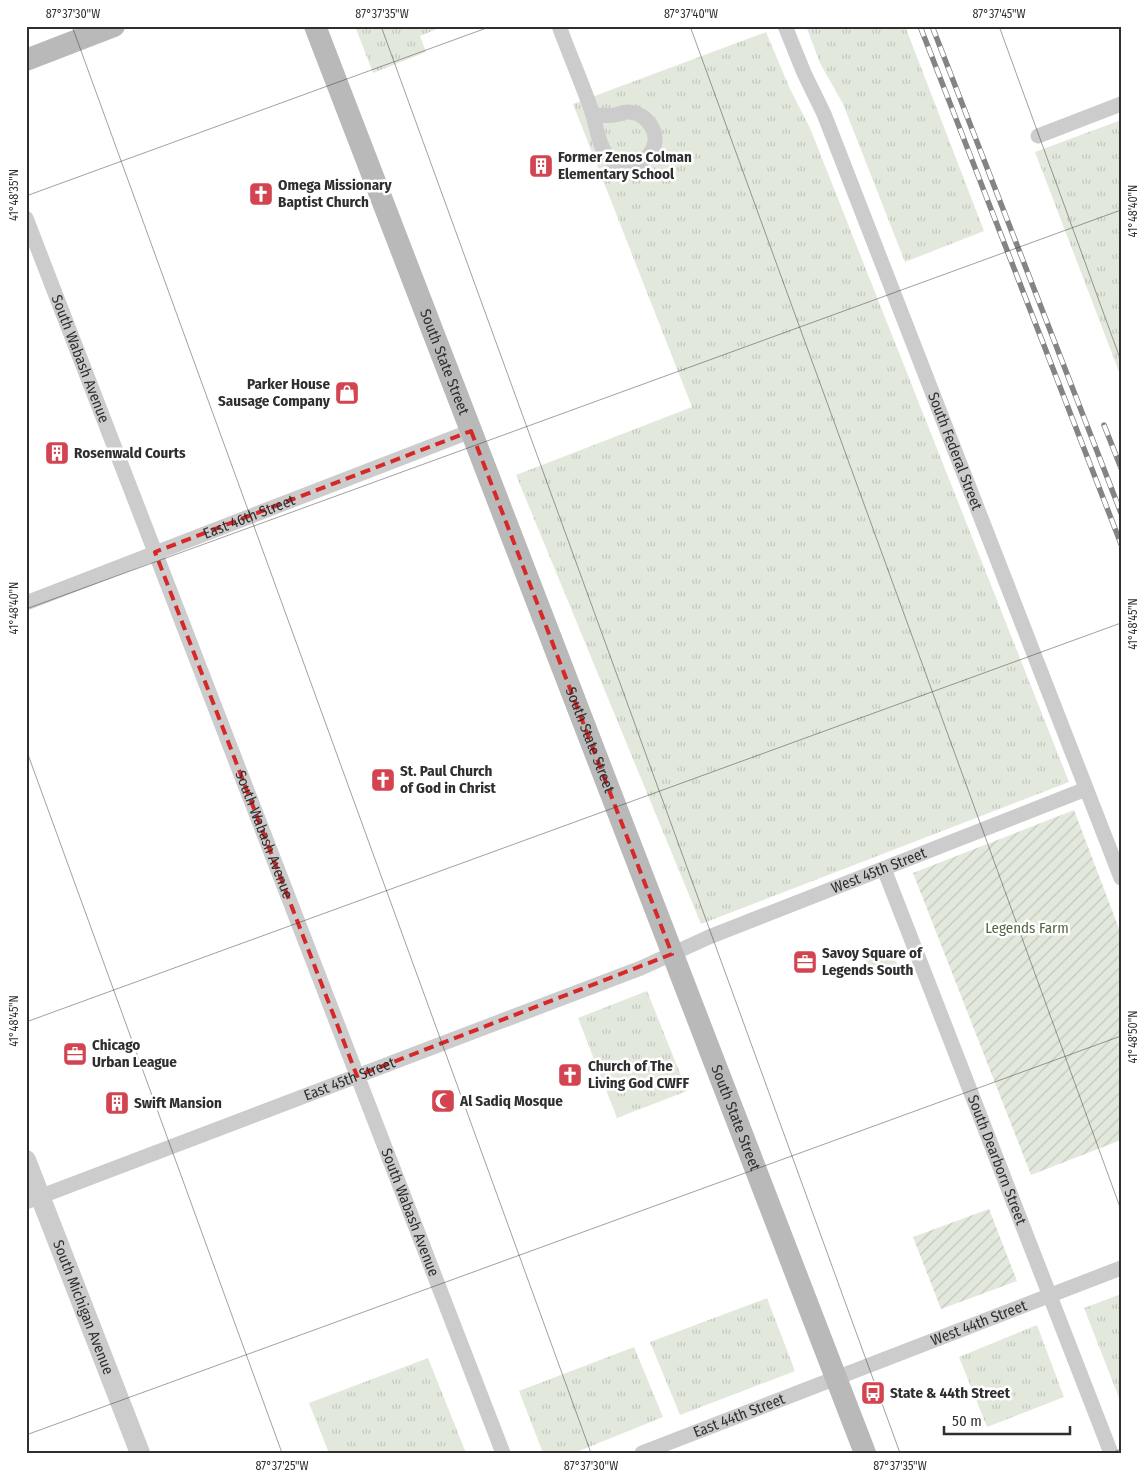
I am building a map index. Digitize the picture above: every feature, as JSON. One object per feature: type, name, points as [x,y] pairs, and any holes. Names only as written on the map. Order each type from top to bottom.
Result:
[{"type":"main road","points":[[26,60],[114,26]]},
{"type":"main road","name":"South State Street","points":[[314,26],[865,1453]]},
{"type":"street","points":[[559,26],[592,115]]},
{"type":"street","name":"South Federal Street","points":[[785,26],[804,73],[824,114],[1121,878]]},
{"type":"street","points":[[1038,136],[1121,104]]},
{"type":"street","name":"South Wabash Avenue","points":[[26,218],[503,1453]]},
{"type":"street","name":"East 46th Street","points":[[26,603],[471,431]]},
{"type":"street","name":"West 45th Street","points":[[672,954],[710,937],[1086,789]]},
{"type":"street","name":"South Dearborn Street","points":[[884,868],[1111,1453]]},
{"type":"street","name":"East 45th Street","points":[[33,1200],[672,954]]},
{"type":"street","name":"South Michigan Avenue","points":[[26,1160],[33,1200],[140,1453]]},
{"type":"street","name":"West 44th Street","points":[[836,1378],[1121,1268]]},
{"type":"street","name":"East 44th Street","points":[[642,1453],[836,1378]]},
{"type":"highlighted area","points":[[471,431],[672,954],[357,1076],[155,552]]},
{"type":"green space","points":[[355,26],[436,26],[437,29],[420,36],[426,52],[373,73]]},
{"type":"green space","points":[[806,26],[905,26],[984,231],[905,262],[843,104],[820,63]]},
{"type":"green space","points":[[766,32],[790,89],[810,128],[1069,782],[701,924],[516,475],[692,407],[573,104]]},
{"type":"green space","points":[[1121,120],[1121,377],[1035,152]]},
{"type":"green space","name":"Legends Farm","points":[[1074,810],[1121,934],[1121,1140],[1031,1175],[913,873]]},
{"type":"green space","points":[[891,947],[897,965],[871,975],[865,957]]},
{"type":"green space","points":[[647,991],[687,1091],[617,1118],[578,1018]]},
{"type":"green space","points":[[989,1209],[1017,1281],[941,1309],[913,1237]]},
{"type":"green space","points":[[1121,1294],[1121,1403],[1084,1308]]},
{"type":"green space","points":[[767,1298],[795,1371],[680,1415],[650,1342]]},
{"type":"green space","points":[[1037,1325],[1064,1397],[987,1427],[959,1357]]},
{"type":"green space","points":[[634,1347],[663,1417],[574,1453],[543,1453],[519,1391]]},
{"type":"green space","points":[[428,1358],[466,1453],[329,1453],[309,1403]]},
{"type":"railway","points":[[920,26],[1121,544]]},
{"type":"railway","points":[[932,26],[1121,513]]},
{"type":"railway","points":[[1104,425],[1121,468]]},
{"type":"place","name":"Former Zenos Colman Elementary School","points":[[541,166]]},
{"type":"place","name":"Omega Missionary Baptist Church","points":[[261,194]]},
{"type":"place","name":"Parker House Sausage Company","points":[[347,393]]},
{"type":"place","name":"Rosenwald Courts","points":[[57,453]]},
{"type":"place","name":"St. Paul Church of God in Christ","points":[[383,780]]},
{"type":"place","name":"Savoy Square of Legends South","points":[[805,962]]},
{"type":"place","name":"Chicago Urban League","points":[[75,1054]]},
{"type":"place","name":"Church of The Living God CWFF","points":[[570,1075]]},
{"type":"place","name":"Al Sadiq Mosque","points":[[443,1101]]},
{"type":"place","name":"Swift Mansion","points":[[117,1103]]},
{"type":"place","name":"State & 44th Street","points":[[873,1393]]}]
